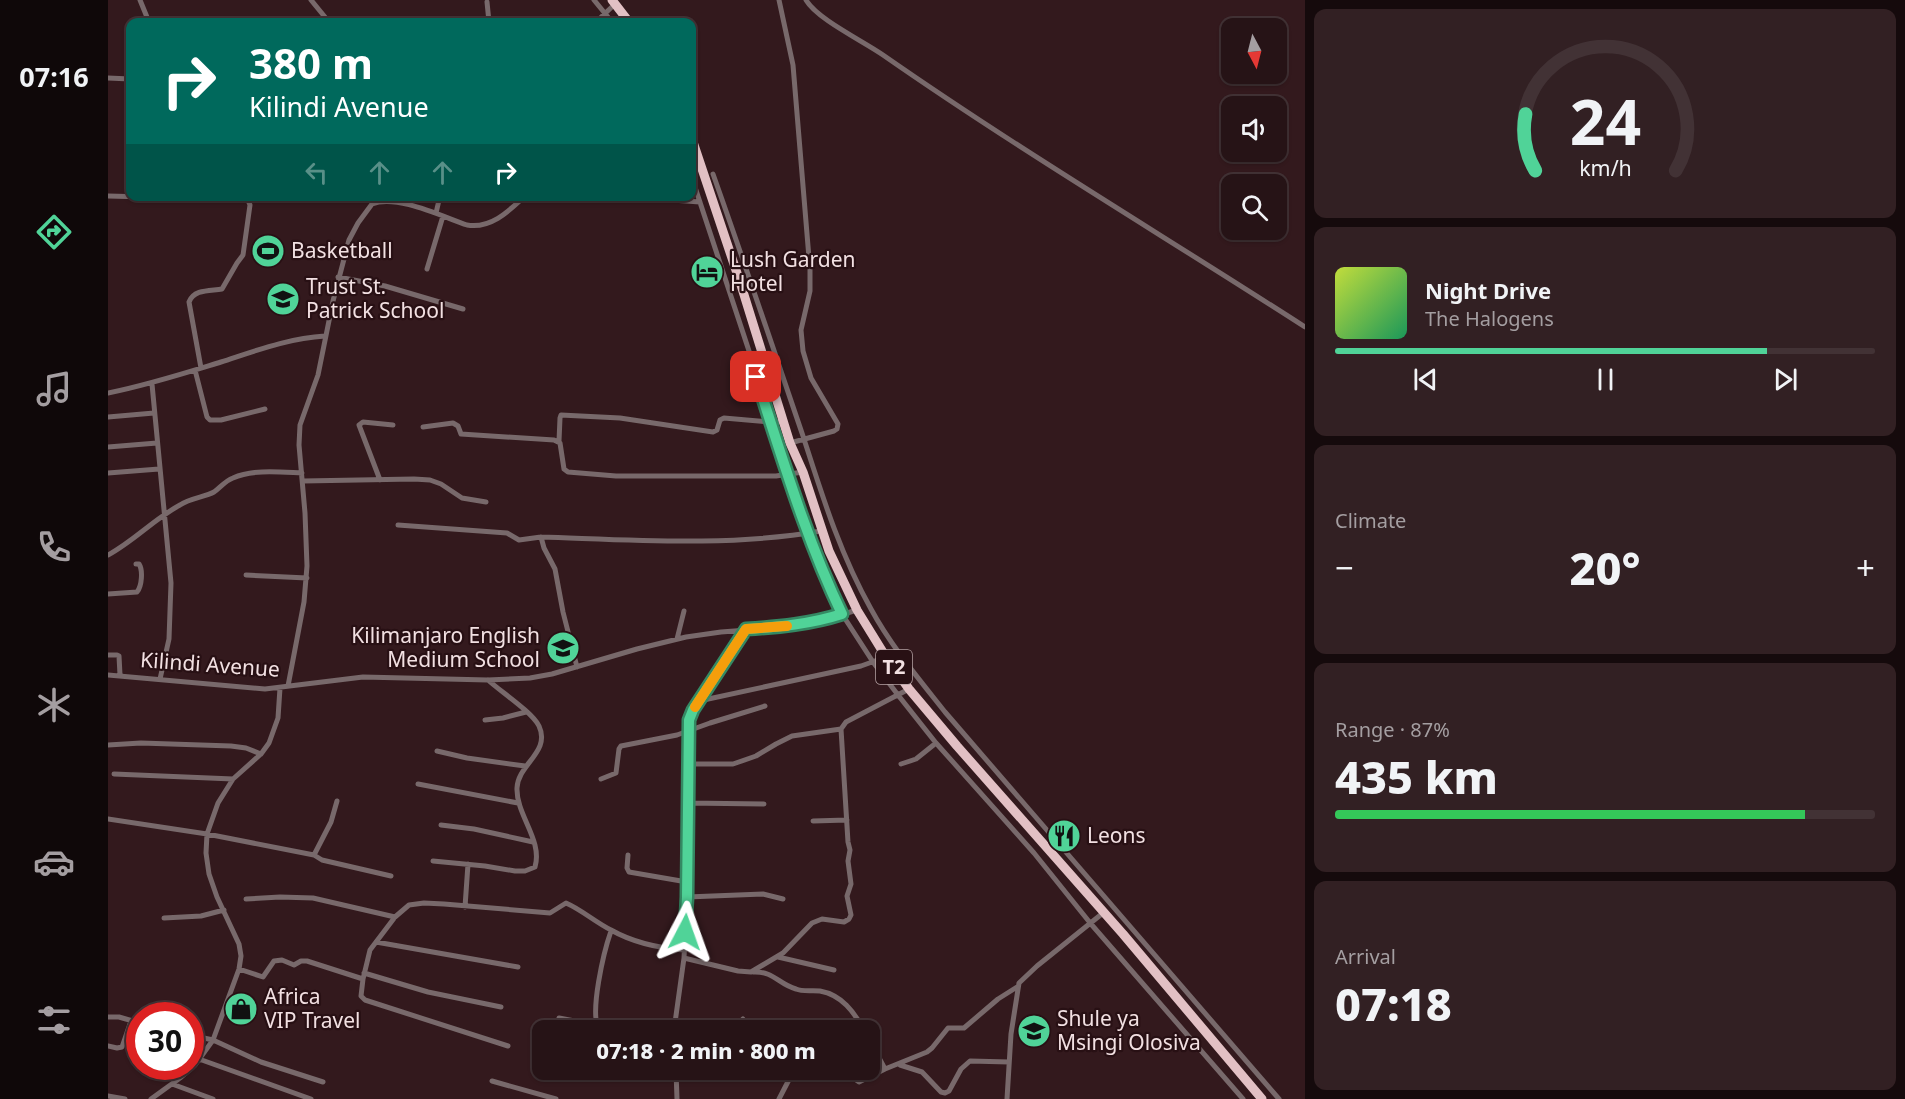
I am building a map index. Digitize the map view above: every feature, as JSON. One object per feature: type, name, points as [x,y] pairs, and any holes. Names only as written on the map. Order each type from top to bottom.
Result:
[{"type":"highway","points":[[614,2],[626,18]]},
{"type":"highway","name":"T2","points":[[696,152],[741,285],[790,443],[803,472],[829,551],[857,610],[886,657],[909,688],[1262,1099]]},
{"type":"street","points":[[140,0],[147,18]]},
{"type":"street","points":[[311,0],[325,18]]},
{"type":"street","points":[[594,0],[608,18]]},
{"type":"street","points":[[779,0],[793,65],[810,270],[810,291],[801,330],[801,344],[811,378],[838,424],[835,430],[790,443]]},
{"type":"street","points":[[806,0],[818,13],[1008,139],[1305,327]]},
{"type":"street","points":[[488,2],[489,18]]},
{"type":"street","points":[[600,18],[614,2]]},
{"type":"street","points":[[108,78],[126,79]]},
{"type":"street","points":[[712,174],[831,520],[861,591],[881,625],[917,676],[964,735],[1279,1099]]},
{"type":"street","points":[[696,190],[808,533],[842,614],[873,662],[936,743],[1034,853],[1091,924],[1243,1099]]},
{"type":"street","points":[[108,196],[126,196]]},
{"type":"street","points":[[248,201],[250,205],[243,255],[222,289],[196,293],[189,302],[207,417],[210,420],[221,420],[265,409]]},
{"type":"street","points":[[288,686],[307,578],[307,534],[299,445],[300,425],[318,375],[325,336],[351,234],[373,201]]},
{"type":"street","points":[[436,213],[439,201]]},
{"type":"street","points":[[372,204],[392,202],[436,213],[467,225],[484,225],[501,216],[519,201]]},
{"type":"street","points":[[686,201],[700,202]]},
{"type":"street","points":[[427,269],[443,216]]},
{"type":"street","points":[[339,278],[385,286],[463,309]]},
{"type":"street","points":[[108,393],[152,384],[275,344],[325,336]]},
{"type":"street","points":[[152,384],[171,583],[167,649],[160,679]]},
{"type":"street","points":[[108,417],[154,413]]},
{"type":"street","points":[[783,422],[724,418],[720,420],[717,430],[713,432],[620,418],[561,415],[559,441],[564,469],[568,472],[616,476],[752,476],[789,475],[803,472]]},
{"type":"street","points":[[380,480],[359,425],[363,422],[393,425]]},
{"type":"street","points":[[423,427],[453,423],[458,426],[461,434],[515,436],[559,441]]},
{"type":"street","points":[[108,447],[157,443]]},
{"type":"street","points":[[108,473],[159,469]]},
{"type":"street","points":[[108,555],[127,544],[164,515],[194,498],[213,492],[221,484],[236,477],[269,472],[302,473]]},
{"type":"street","points":[[303,481],[430,480],[441,484],[462,498],[486,502]]},
{"type":"street","points":[[398,525],[507,533],[519,540],[541,537],[712,541],[791,536],[821,531]]},
{"type":"street","points":[[541,537],[555,569],[577,668]]},
{"type":"street","points":[[108,594],[137,592],[140,589],[142,568],[136,564]]},
{"type":"street","points":[[246,575],[307,578]]},
{"type":"street","name":"Kilindi Avenue","points":[[108,675],[242,687],[280,688],[363,677],[488,680],[530,678],[577,668],[677,639],[746,629],[786,627],[824,620],[857,610]]},
{"type":"street","points":[[677,639],[684,611]]},
{"type":"street","points":[[676,1020],[684,958],[687,897],[689,720],[693,710],[746,629]]},
{"type":"street","points":[[108,655],[119,656],[120,675]]},
{"type":"street","points":[[699,701],[873,662],[886,657]]},
{"type":"street","points":[[433,861],[515,871],[531,870],[537,861],[533,842],[518,803],[519,778],[525,766],[539,750],[541,735],[536,722],[488,680]]},
{"type":"street","points":[[204,1052],[213,1040],[239,969],[241,956],[239,944],[209,874],[206,853],[207,834],[218,803],[233,779],[261,754],[274,732],[278,718],[280,688]]},
{"type":"street","points":[[751,972],[778,957],[812,923],[822,919],[844,922],[849,919],[851,915],[848,896],[851,884],[841,729],[846,722],[909,688]]},
{"type":"street","points":[[601,779],[616,773],[621,746],[678,735],[689,729],[765,706]]},
{"type":"street","points":[[485,720],[526,712]]},
{"type":"street","points":[[689,764],[733,764],[756,756],[792,736],[841,729]]},
{"type":"street","points":[[108,745],[141,743],[231,746],[246,748],[261,754]]},
{"type":"street","points":[[901,764],[916,759],[936,743]]},
{"type":"street","points":[[437,751],[467,758],[525,766]]},
{"type":"street","points":[[114,774],[233,779]]},
{"type":"street","points":[[418,784],[518,803]]},
{"type":"street","points":[[314,855],[331,822],[337,801]]},
{"type":"street","points":[[687,803],[764,804]]},
{"type":"street","points":[[108,819],[207,834],[314,855],[322,860],[391,876]]},
{"type":"street","points":[[813,821],[847,820]]},
{"type":"street","points":[[441,825],[533,842]]},
{"type":"street","points":[[628,855],[629,872],[687,882]]},
{"type":"street","points":[[465,907],[468,864]]},
{"type":"street","points":[[687,897],[763,894],[783,899]]},
{"type":"street","points":[[246,898],[314,898],[395,917]]},
{"type":"street","points":[[508,1046],[365,1000],[361,996],[363,976],[370,950],[395,917],[409,905],[424,903],[550,913],[566,903],[611,931],[648,946],[684,950]]},
{"type":"street","points":[[164,918],[201,916],[224,910]]},
{"type":"street","points":[[880,1072],[927,1052],[948,1028],[964,1028],[998,999],[1017,987],[1037,966],[1103,913]]},
{"type":"street","points":[[596,1020],[601,971],[611,931]]},
{"type":"street","points":[[376,942],[518,966]]},
{"type":"street","points":[[778,957],[834,970]]},
{"type":"street","points":[[684,958],[738,972],[767,973],[798,990],[821,992],[835,997],[850,1009],[857,1020]]},
{"type":"street","points":[[239,969],[263,978],[274,961],[282,960],[294,965],[307,961],[428,992],[501,1007]]},
{"type":"street","points":[[1007,1099],[1017,987]]},
{"type":"street","points":[[108,1017],[126,1019]]},
{"type":"street","points":[[559,1018],[567,1020]]},
{"type":"street","points":[[108,1046],[122,1047],[126,1035]]},
{"type":"street","points":[[204,1038],[261,1062],[323,1082]]},
{"type":"street","points":[[880,1060],[885,1069]]},
{"type":"street","points":[[204,1061],[311,1099]]},
{"type":"street","points":[[898,1065],[922,1072],[940,1092],[945,1093],[949,1091],[965,1064],[970,1061],[1009,1062]]},
{"type":"street","points":[[151,1099],[177,1080]]},
{"type":"street","points":[[676,1080],[677,1099]]},
{"type":"street","points":[[779,1099],[789,1080]]},
{"type":"street","points":[[492,1081],[556,1099]]},
{"type":"street","points":[[172,1084],[213,1099]]},
{"type":"street","points":[[108,1096],[125,1099]]},
{"type":"shaded area","name":"Basketball","points":[[263,236],[276,237],[273,267],[259,266]]},
{"type":"slow traffic","points":[[695,707],[746,629],[787,626]]},
{"type":"place","name":"Basketball","points":[[268,251]]},
{"type":"place","name":"Lush Garden Hotel","points":[[707,272]]},
{"type":"place","name":"Trust St. Patrick School","points":[[283,299]]},
{"type":"place","name":"Kilimanjaro English Medium School","points":[[563,648]]},
{"type":"place","name":"Leons","points":[[1064,836]]},
{"type":"place","name":"Africa VIP Travel","points":[[241,1009]]},
{"type":"place","name":"Shule ya Msingi Olosiva","points":[[1034,1031]]},
{"type":"route","points":[[685,932],[689,720],[693,710],[746,629],[786,627],[842,614],[808,533],[756,377]]}]
